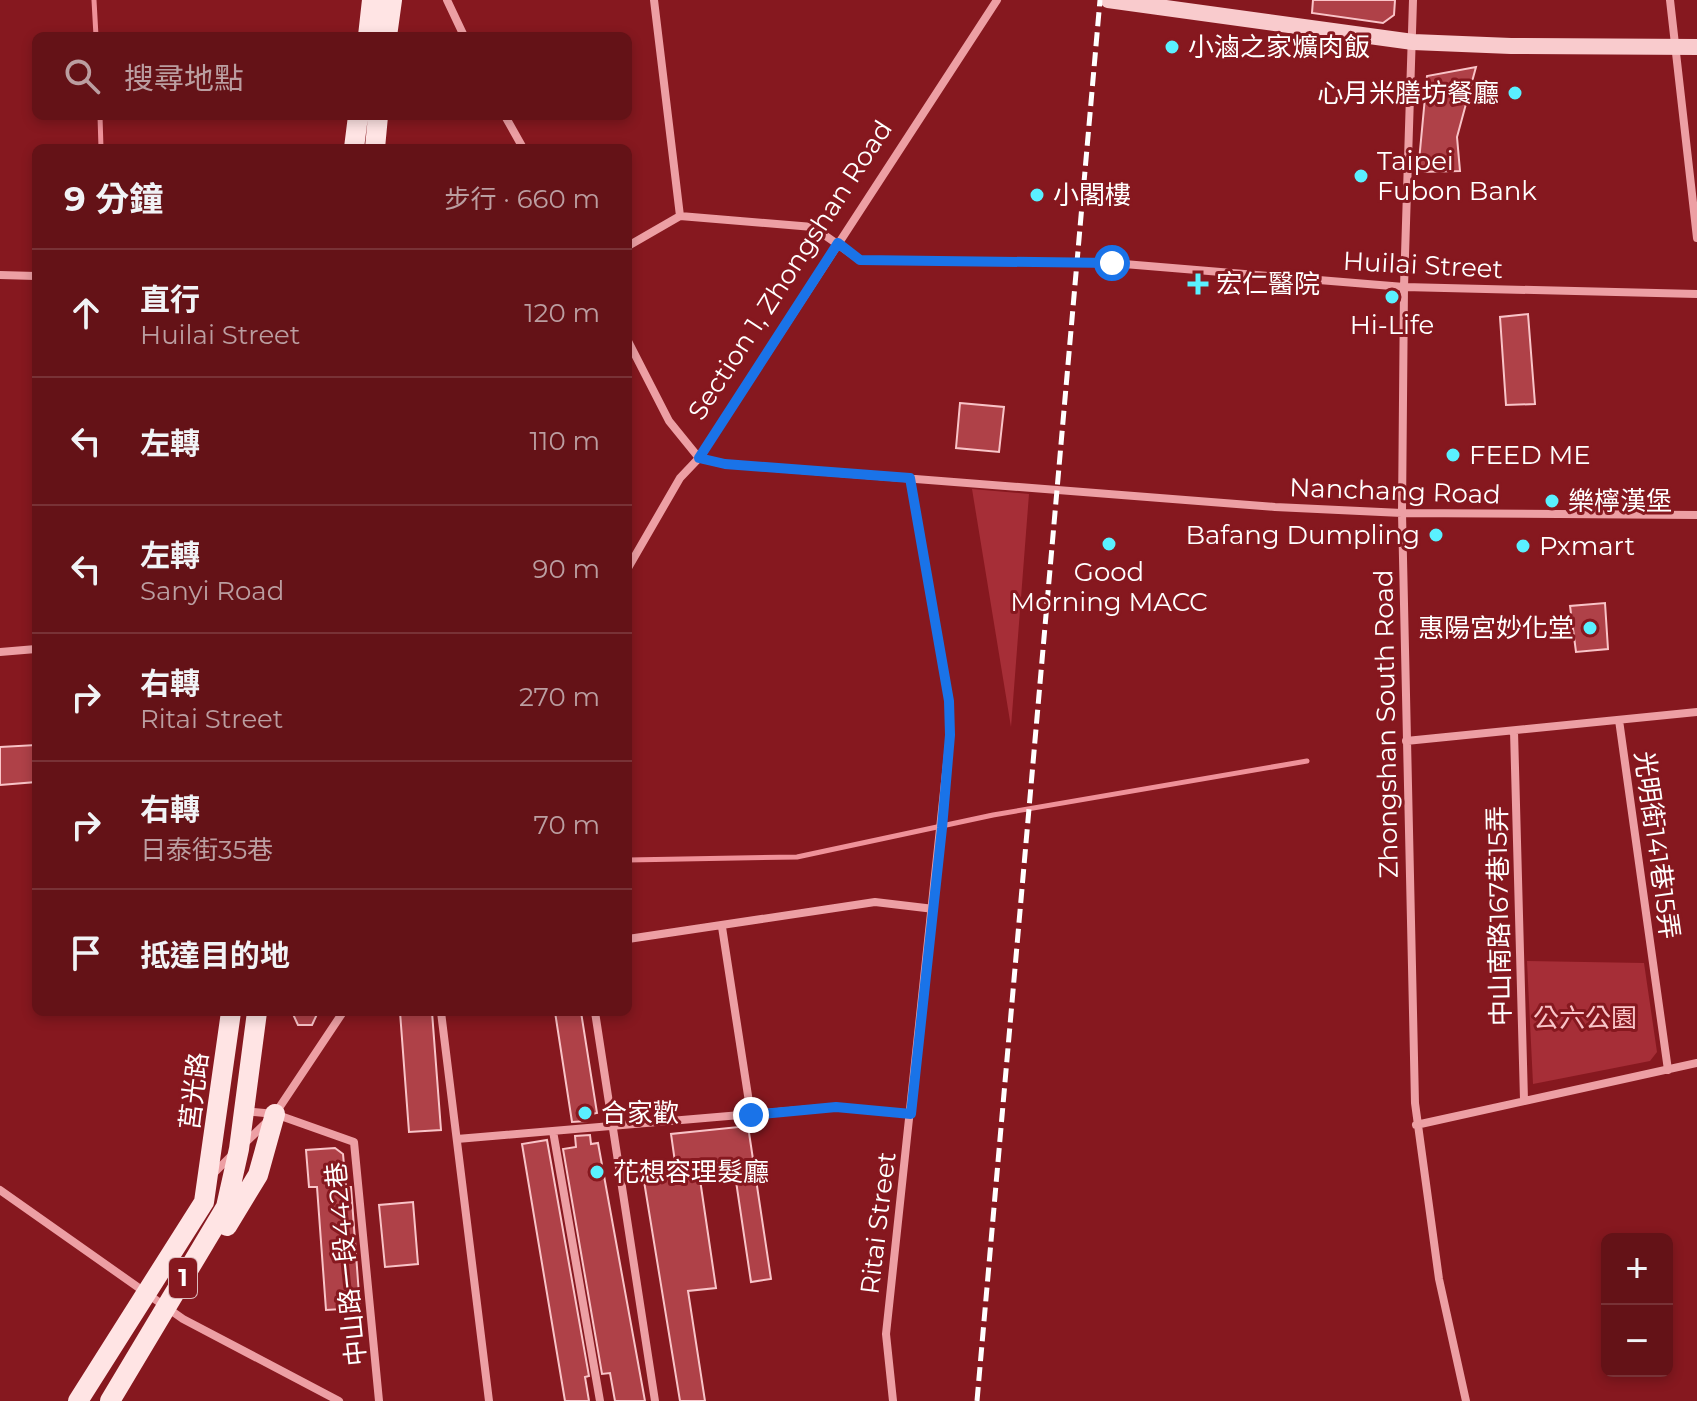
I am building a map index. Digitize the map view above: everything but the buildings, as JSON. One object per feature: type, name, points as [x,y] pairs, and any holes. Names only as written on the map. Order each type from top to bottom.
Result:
[{"type":"main road","points":[[368,32],[372,0]]},
{"type":"main road","points":[[388,32],[392,0]]},
{"type":"main road","points":[[354,144],[358,120]]},
{"type":"main road","points":[[375,144],[378,120]]},
{"type":"main road","name":"莒光路","points":[[210,1177],[230,1016]]},
{"type":"main road","name":"1","points":[[110,1401],[226,1207],[239,1149],[256,1016]]},
{"type":"main road","points":[[198,1253],[223,1233],[258,1175],[275,1114]]},
{"type":"main road","name":"1","points":[[78,1401],[204,1202],[210,1177]]},
{"type":"street","points":[[447,0],[462,32]]},
{"type":"street","points":[[632,244],[680,216],[654,0]]},
{"type":"street","name":"Section 1, Zhongshan Road","points":[[632,561],[680,478],[699,458],[997,0]]},
{"type":"street","points":[[1108,0],[1413,42],[1697,47]]},
{"type":"street","points":[[1413,0],[1413,42]]},
{"type":"street","points":[[1670,0],[1697,238]]},
{"type":"street","name":"Zhongshan South Road","points":[[1413,42],[1404,287],[1402,513],[1416,1125],[1439,1279],[1466,1401]]},
{"type":"street","points":[[507,120],[521,144]]},
{"type":"street","name":"Huilai Street","points":[[680,216],[813,227],[860,260],[1112,263],[1404,287],[1697,294]]},
{"type":"street","points":[[0,275],[32,276]]},
{"type":"street","points":[[632,349],[669,421],[699,458]]},
{"type":"street","name":"Nanchang Road","points":[[699,458],[725,464],[1092,493],[1402,513],[1697,515]]},
{"type":"street","name":"Ritai Street","points":[[893,1401],[886,1334],[934,909],[950,735],[949,701],[910,478]]},
{"type":"street","points":[[0,652],[32,649]]},
{"type":"street","points":[[1406,741],[1697,712]]},
{"type":"street","name":"光明街141巷15弄","points":[[1619,720],[1668,1070]]},
{"type":"street","name":"中山南路167巷15弄","points":[[1514,731],[1524,1100]]},
{"type":"street","points":[[632,938],[875,902],[934,909]]},
{"type":"street","points":[[722,927],[751,1115]]},
{"type":"street","points":[[210,1177],[275,1114],[340,1016]]},
{"type":"street","points":[[442,1016],[489,1401]]},
{"type":"street","points":[[596,1016],[655,1401]]},
{"type":"street","points":[[1416,1125],[1697,1063]]},
{"type":"street","points":[[457,1139],[836,1107],[911,1114]]},
{"type":"street","name":"中山路一段442巷","points":[[244,1111],[275,1114],[354,1142],[379,1401]]},
{"type":"street","points":[[553,1131],[600,1401]]},
{"type":"street","points":[[0,1190],[166,1307],[339,1401]]},
{"type":"green space","points":[[972,489],[1029,494],[1011,727]]},
{"type":"green space","name":"公六公園","points":[[1527,961],[1644,963],[1657,1052],[1650,1061],[1533,1084]]},
{"type":"waterway","points":[[94,0],[96,32]]},
{"type":"waterway","points":[[100,120],[101,144]]},
{"type":"waterway","points":[[632,860],[797,857],[993,815],[1307,761]]},
{"type":"railway","points":[[977,1401],[1100,0]]},
{"type":"place","name":"小滷之家爌肉飯","points":[[1172,47]]},
{"type":"place","name":"心月米膳坊餐廳","points":[[1515,93]]},
{"type":"place","name":"Taipei Fubon Bank","points":[[1361,176]]},
{"type":"place","name":"小閣樓","points":[[1037,195]]},
{"type":"place","name":"宏仁醫院","points":[[1198,284]]},
{"type":"place","name":"Hi-Life","points":[[1392,297]]},
{"type":"place","name":"FEED ME","points":[[1453,455]]},
{"type":"place","name":"樂檸漢堡","points":[[1552,501]]},
{"type":"place","name":"Bafang Dumpling","points":[[1436,535]]},
{"type":"place","name":"Good Morning MACC","points":[[1109,544]]},
{"type":"place","name":"Pxmart","points":[[1523,546]]},
{"type":"place","name":"惠陽宮妙化堂","points":[[1590,628]]},
{"type":"place","name":"合家歡","points":[[585,1113]]},
{"type":"place","name":"花想容理髮廳","points":[[597,1172]]},
{"type":"route","points":[[751,1115],[836,1107],[911,1114],[942,828],[950,735],[949,701],[910,478],[725,464],[699,458],[838,243],[860,260],[1112,263]]}]
